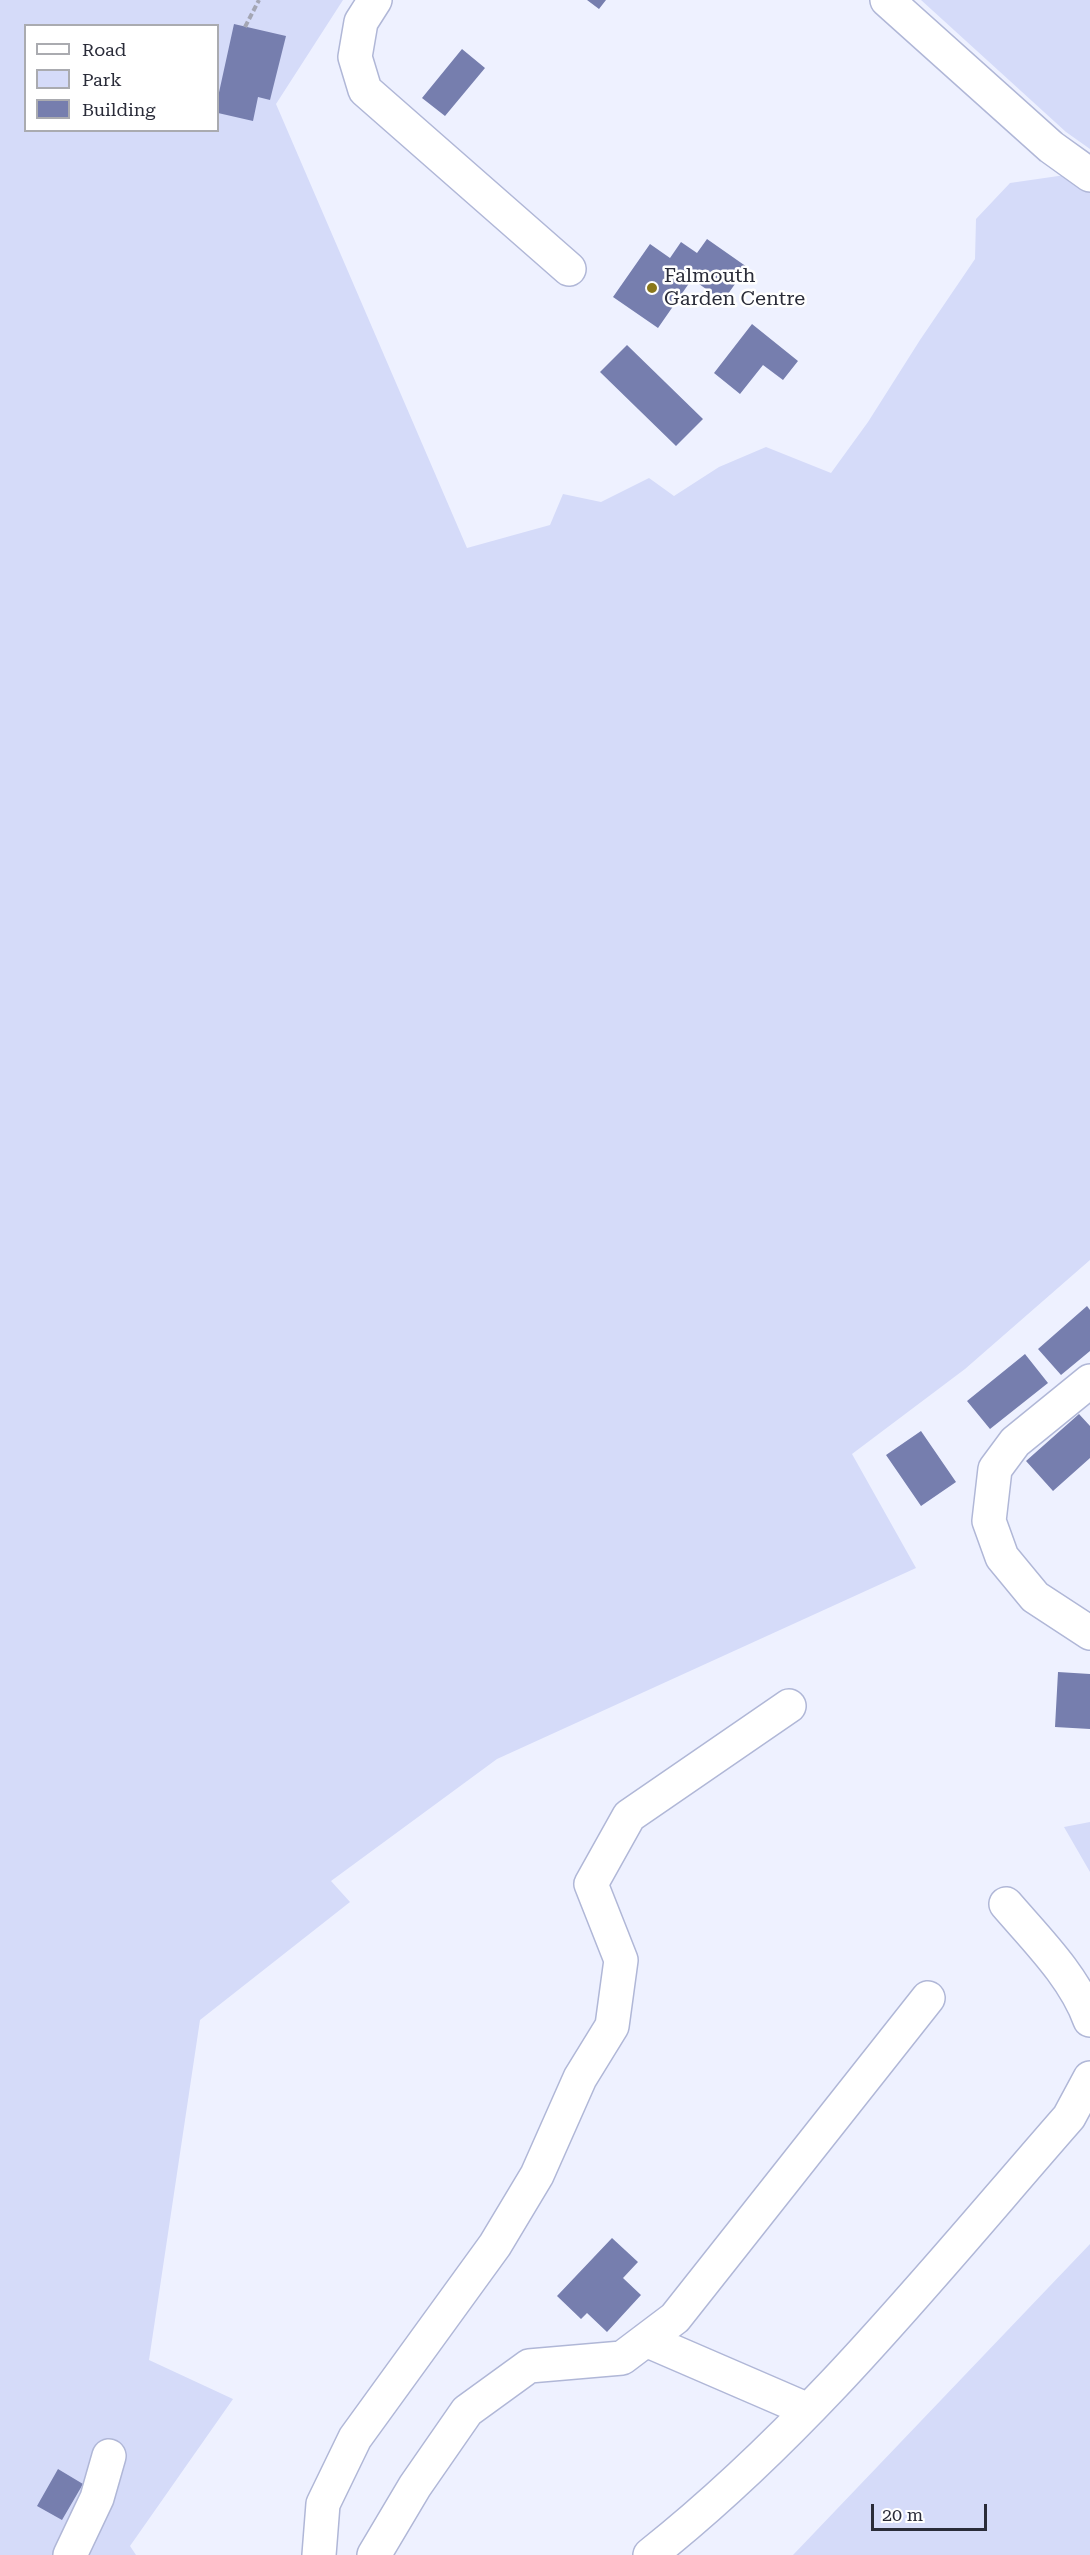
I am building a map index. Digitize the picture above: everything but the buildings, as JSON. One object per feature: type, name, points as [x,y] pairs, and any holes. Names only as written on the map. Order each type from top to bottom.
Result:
[{"type":"street","points":[[375,0],[361,22],[355,57],[366,90],[568,269]]},
{"type":"street","points":[[887,0],[1051,147],[1090,175]]},
{"type":"street","points":[[1090,1381],[1015,1442],[996,1470],[989,1521],[1002,1557],[1035,1597],[1090,1633]]},
{"type":"street","points":[[319,2555],[323,2504],[355,2438],[495,2245],[537,2175],[580,2078],[612,2026],[621,1960],[591,1884],[629,1816],[789,1706]]},
{"type":"street","points":[[1006,1904],[1053,1958],[1075,1990],[1090,2020]]},
{"type":"street","points":[[374,2555],[415,2486],[467,2411],[529,2366],[622,2358],[675,2318],[928,1998]]},
{"type":"street","points":[[650,2555],[700,2516],[872,2344],[1069,2117],[1090,2078]]},
{"type":"street","points":[[646,2340],[808,2410]]},
{"type":"street","points":[[70,2555],[97,2498],[109,2456]]},
{"type":"path","points":[[245,27],[259,0]]},
{"type":"green space","points":[[0,0],[343,0],[276,104],[467,548],[550,525],[563,494],[601,502],[649,478],[674,496],[719,467],[766,447],[831,473],[868,422],[975,259],[976,219],[1010,183],[1086,172],[1090,175],[1090,1260],[965,1369],[852,1454],[916,1568],[497,1759],[331,1881],[350,1902],[200,2020],[149,2360],[233,2399],[130,2546],[136,2555],[0,2555]]},
{"type":"green space","points":[[921,0],[1090,0],[1090,149],[1066,132]]},
{"type":"green space","points":[[1090,1822],[1090,1872],[1064,1827]]},
{"type":"green space","points":[[1090,2244],[1090,2555],[793,2555]]},
{"type":"place","name":"Falmouth Garden Centre","points":[[652,288]]}]
